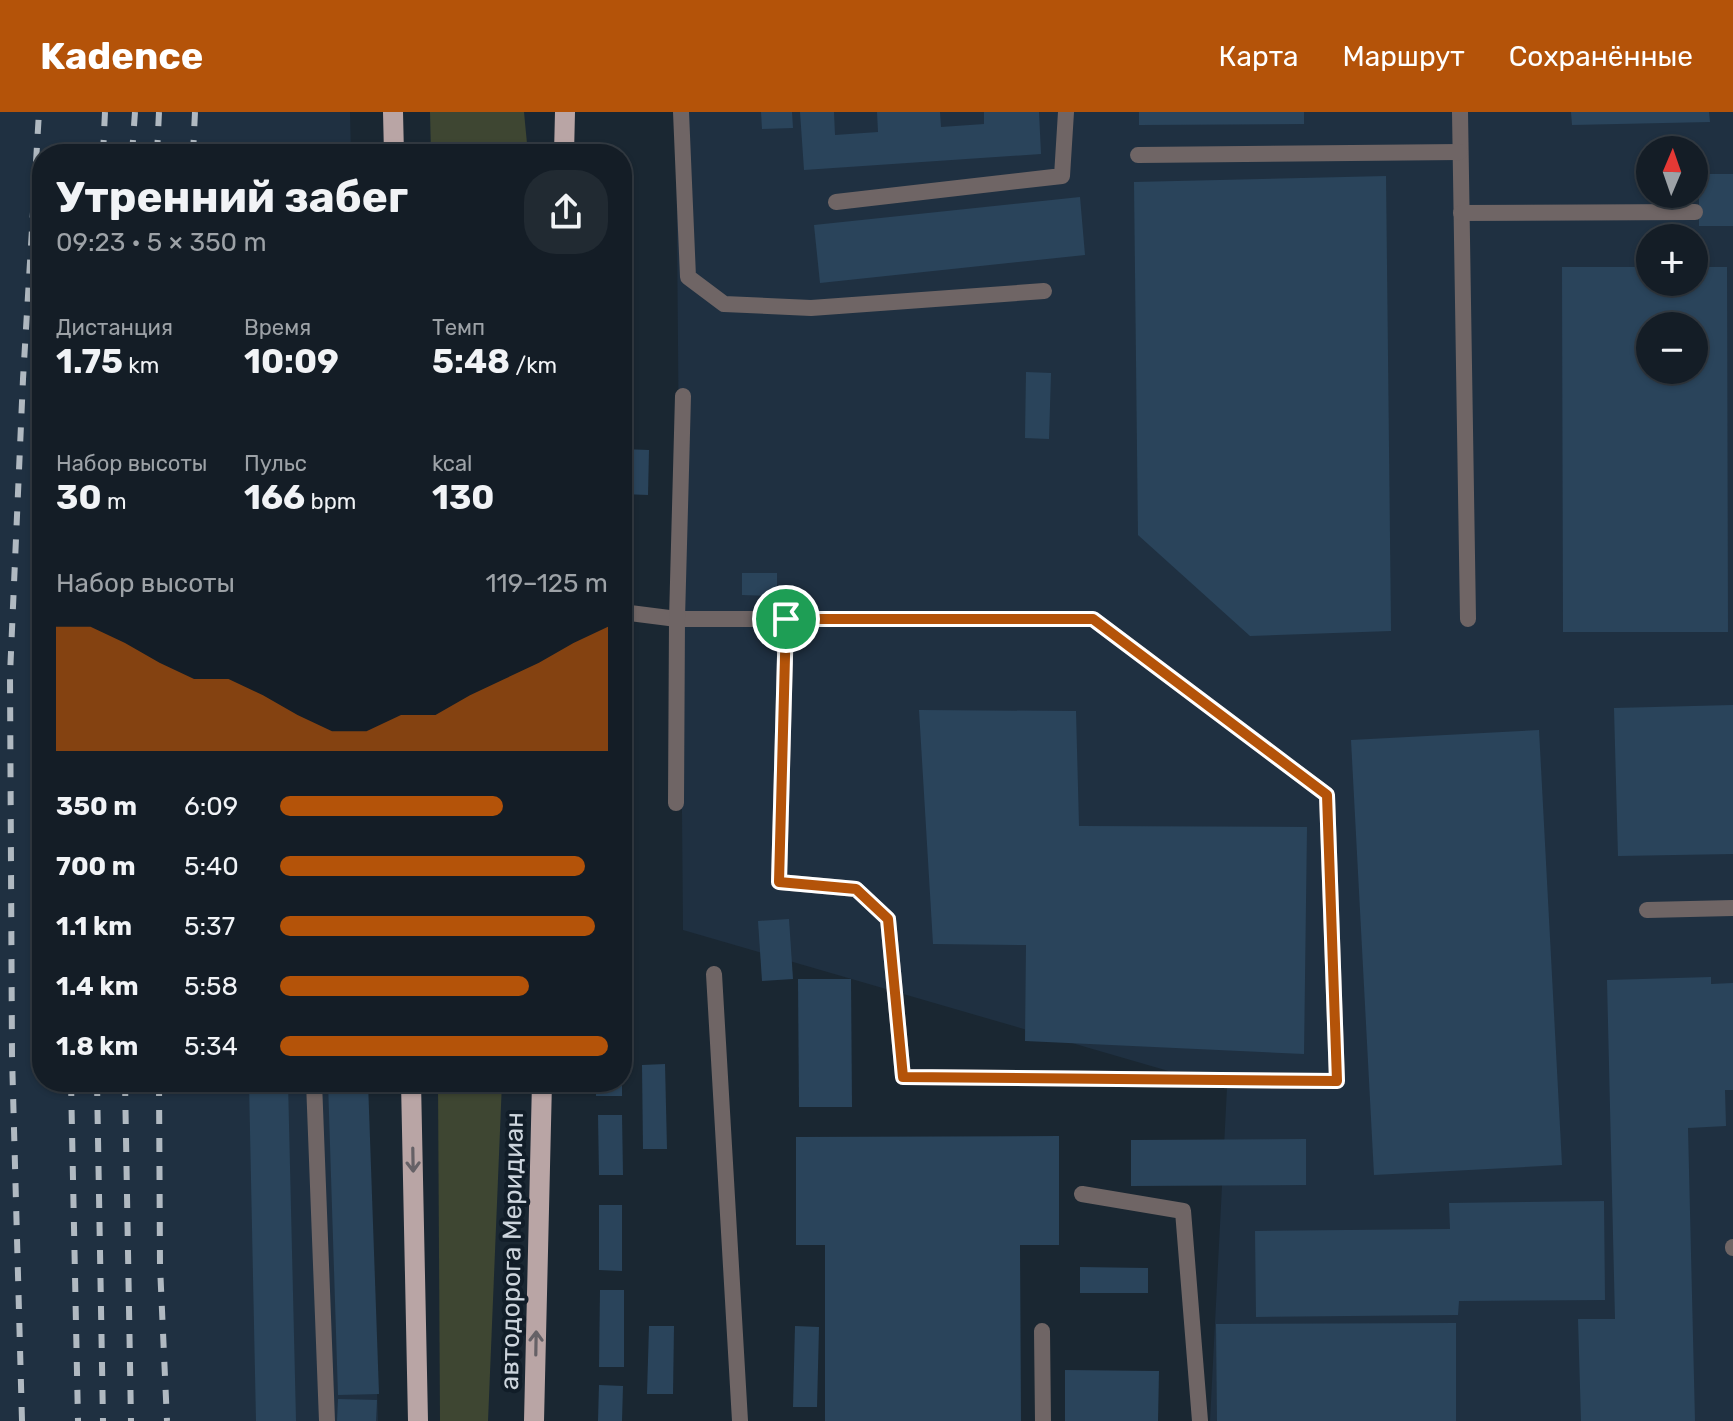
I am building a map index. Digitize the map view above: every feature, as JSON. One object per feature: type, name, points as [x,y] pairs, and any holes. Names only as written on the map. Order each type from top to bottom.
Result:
[{"type":"main road","points":[[393,112],[394,144]]},
{"type":"main road","points":[[564,144],[565,112]]},
{"type":"main road","points":[[411,1092],[418,1421]]},
{"type":"main road","name":"автодорога Меридиан","points":[[534,1421],[542,1092]]},
{"type":"lane","points":[[681,112],[688,277],[724,304],[811,308],[1044,291]]},
{"type":"lane","points":[[836,202],[1062,176],[1066,112]]},
{"type":"lane","points":[[1460,112],[1468,619]]},
{"type":"lane","points":[[1138,155],[1460,152]]},
{"type":"lane","points":[[1461,213],[1695,212]]},
{"type":"lane","points":[[676,803],[683,396]]},
{"type":"lane","points":[[632,613],[677,619],[786,619],[1093,619],[1327,795],[1337,1081],[903,1077],[888,919],[856,889],[779,882],[786,619]]},
{"type":"lane","points":[[1647,910],[1733,908]]},
{"type":"lane","points":[[714,974],[740,1421]]},
{"type":"lane","points":[[314,1092],[327,1421]]},
{"type":"lane","points":[[1082,1194],[1183,1211],[1200,1421]]},
{"type":"lane","points":[[1042,1331],[1043,1421]]},
{"type":"shaded area","points":[[0,112],[350,112],[351,144],[32,144],[32,1092],[367,1092],[378,1421],[0,1421]]},
{"type":"shaded area","points":[[676,112],[1733,112],[1733,1421],[1210,1421],[1227,1088],[683,930]]},
{"type":"green space","points":[[430,112],[524,112],[527,144],[431,144]]},
{"type":"green space","points":[[438,1092],[502,1092],[488,1421],[440,1421]]},
{"type":"building","points":[[761,112],[792,112],[793,128],[762,129]]},
{"type":"building","points":[[800,112],[834,112],[835,135],[878,132],[877,112],[940,112],[941,127],[984,124],[984,112],[1039,112],[1041,154],[804,170]]},
{"type":"building","points":[[1139,112],[1304,112],[1304,124],[1139,125]]},
{"type":"building","points":[[1571,112],[1709,112],[1710,122],[1572,125]]},
{"type":"building","points":[[1708,174],[1733,174],[1733,226],[1699,224],[1699,208],[1708,208]]},
{"type":"building","points":[[1386,176],[1391,631],[1250,636],[1138,535],[1134,182]]},
{"type":"building","points":[[1080,197],[1085,255],[820,283],[814,225]]},
{"type":"building","points":[[1562,267],[1636,267],[1636,296],[1708,296],[1708,267],[1727,267],[1728,632],[1563,632]]},
{"type":"building","points":[[1026,372],[1051,373],[1049,439],[1025,438]]},
{"type":"building","points":[[632,449],[649,450],[648,495],[632,494]]},
{"type":"building","points":[[742,573],[777,573],[777,596],[742,595]]},
{"type":"building","points":[[1733,705],[1733,854],[1618,856],[1614,708]]},
{"type":"building","points":[[919,710],[1076,711],[1079,826],[1307,827],[1304,1054],[1025,1041],[1026,945],[933,944]]},
{"type":"building","points":[[1539,730],[1562,1165],[1374,1175],[1351,740]]},
{"type":"building","points":[[789,919],[793,979],[762,981],[758,921]]},
{"type":"building","points":[[1711,977],[1711,984],[1733,983],[1733,1090],[1725,1090],[1726,1126],[1688,1128],[1695,1421],[1581,1421],[1578,1319],[1615,1319],[1607,980]]},
{"type":"building","points":[[798,979],[851,979],[852,1107],[799,1107]]},
{"type":"building","points":[[665,1064],[667,1149],[643,1149],[642,1065]]},
{"type":"building","points":[[249,1092],[288,1092],[296,1421],[256,1421]]},
{"type":"building","points":[[328,1092],[368,1092],[379,1394],[338,1395]]},
{"type":"building","points":[[596,1092],[622,1092],[622,1096],[596,1096]]},
{"type":"building","points":[[598,1115],[622,1115],[623,1175],[599,1175]]},
{"type":"building","points":[[1059,1136],[1059,1245],[1020,1245],[1021,1421],[825,1421],[825,1245],[796,1245],[796,1137]]},
{"type":"building","points":[[1306,1139],[1306,1185],[1131,1186],[1131,1140]]},
{"type":"building","points":[[1604,1201],[1605,1300],[1459,1301],[1458,1315],[1256,1317],[1255,1231],[1450,1229],[1449,1203]]},
{"type":"building","points":[[599,1205],[622,1205],[622,1271],[599,1270]]},
{"type":"building","points":[[1080,1267],[1148,1268],[1148,1293],[1080,1293]]},
{"type":"building","points":[[600,1290],[624,1290],[624,1367],[599,1367]]},
{"type":"building","points":[[1456,1323],[1456,1421],[1217,1421],[1216,1324]]},
{"type":"building","points":[[649,1326],[674,1326],[673,1394],[647,1394]]},
{"type":"building","points":[[795,1326],[819,1327],[817,1407],[793,1407]]},
{"type":"building","points":[[1065,1370],[1159,1371],[1158,1421],[1065,1421]]},
{"type":"building","points":[[599,1385],[623,1386],[622,1421],[598,1421]]},
{"type":"building","points":[[338,1399],[377,1400],[376,1421],[337,1421]]},
{"type":"railway","points":[[37,144],[39,112]]},
{"type":"railway","points":[[103,144],[105,112]]},
{"type":"railway","points":[[133,144],[135,112]]},
{"type":"railway","points":[[157,144],[159,112]]},
{"type":"railway","points":[[193,144],[195,112]]},
{"type":"railway","points":[[22,1421],[12,1056],[10,675],[32,229]]},
{"type":"railway","points":[[71,1092],[78,1421]]},
{"type":"railway","points":[[97,1092],[103,1421]]},
{"type":"railway","points":[[125,1092],[131,1421]]},
{"type":"railway","points":[[159,1092],[160,1266],[167,1421]]},
{"type":"route","points":[[786,619],[1093,619],[1327,795],[1337,1081],[903,1077],[888,919],[856,889],[779,882],[786,619]]}]
